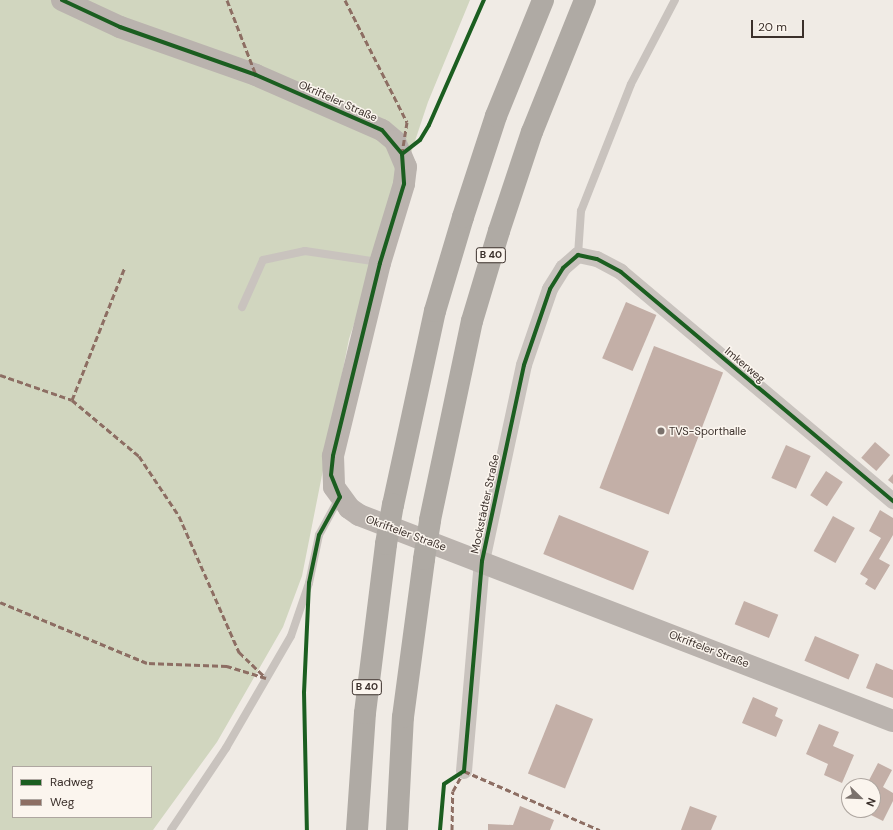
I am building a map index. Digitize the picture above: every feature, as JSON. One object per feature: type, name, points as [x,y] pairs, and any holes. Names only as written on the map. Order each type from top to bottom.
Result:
[{"type":"highway","name":"B 40","points":[[357,830],[364,713],[386,544],[393,505],[434,318],[463,217],[496,116],[543,0]]},
{"type":"highway","name":"B 40","points":[[397,830],[403,717],[424,559],[430,520],[472,321],[498,231],[532,132],[585,0]]},
{"type":"street","name":"Okrifteler Straße","points":[[62,0],[120,27],[256,75],[382,130],[395,141],[406,167],[404,184],[380,263],[333,456],[331,475],[340,497],[359,515],[482,561],[893,721]]},
{"type":"street","name":"Imkerweg","points":[[578,255],[597,259],[621,272],[893,501]]},
{"type":"street","name":"Mockstädter Straße","points":[[464,771],[482,561],[524,365],[550,289],[563,268],[578,255]]},
{"type":"lane","points":[[578,255],[581,211],[631,84],[675,0]]},
{"type":"lane","points":[[242,307],[263,260],[305,251],[380,263]]},
{"type":"lane","points":[[171,830],[226,748],[291,636],[309,583],[320,535],[340,497]]},
{"type":"green space","points":[[0,0],[470,0],[428,102],[349,339],[302,576],[283,627],[217,742],[153,830],[0,830]]},
{"type":"building","points":[[626,302],[656,315],[633,371],[602,358]]},
{"type":"building","name":"TVS-Sporthalle","points":[[654,346],[723,373],[669,514],[600,488]]},
{"type":"building","points":[[875,442],[890,455],[876,471],[861,458]]},
{"type":"building","points":[[786,445],[811,456],[796,489],[771,478]]},
{"type":"building","points":[[826,471],[843,482],[827,506],[810,495]]},
{"type":"building","points":[[893,474],[893,484],[888,480]]},
{"type":"building","points":[[880,510],[893,518],[893,535],[879,559],[890,565],[875,590],[865,584],[868,579],[860,574],[881,538],[869,531]]},
{"type":"building","points":[[559,515],[649,551],[633,590],[543,554]]},
{"type":"building","points":[[833,516],[855,528],[835,563],[814,551]]},
{"type":"building","points":[[744,601],[778,615],[769,638],[735,624]]},
{"type":"building","points":[[815,636],[859,655],[849,680],[804,661]]},
{"type":"building","points":[[876,663],[893,670],[893,698],[866,688]]},
{"type":"building","points":[[753,697],[778,708],[775,716],[783,720],[776,737],[742,723]]},
{"type":"building","points":[[556,704],[593,719],[565,789],[528,774]]},
{"type":"building","points":[[819,724],[839,732],[833,746],[854,755],[844,778],[841,778],[841,783],[824,775],[828,764],[806,754]]},
{"type":"building","points":[[878,763],[892,770],[883,787],[893,793],[893,801],[883,821],[877,818],[881,818],[881,778],[870,778]]},
{"type":"building","points":[[520,806],[554,820],[550,830],[488,830],[488,824],[513,825]]},
{"type":"building","points":[[690,806],[717,816],[711,830],[681,830]]},
{"type":"marked path","points":[[227,0],[256,75]]},
{"type":"marked path","points":[[345,0],[407,122],[402,154]]},
{"type":"marked path","points":[[72,400],[125,267]]},
{"type":"marked path","points":[[0,375],[72,400],[139,456],[179,516],[239,652],[266,678],[227,666],[147,663],[0,602]]},
{"type":"marked path","points":[[464,771],[600,830]]},
{"type":"marked path","points":[[452,830],[453,791],[462,775]]},
{"type":"cycle path","points":[[62,0],[120,27],[256,75],[382,130],[402,154],[404,184],[380,263],[333,456],[331,475],[340,497],[319,535],[309,583],[304,692],[307,830]]},
{"type":"cycle path","points":[[402,154],[420,140],[429,125],[484,0]]},
{"type":"cycle path","points":[[440,830],[444,784],[464,771],[482,561],[524,365],[550,289],[563,268],[578,255],[597,259],[621,272],[893,501]]},
{"type":"place","name":"TVS-Sporthalle","points":[[661,431]]}]
